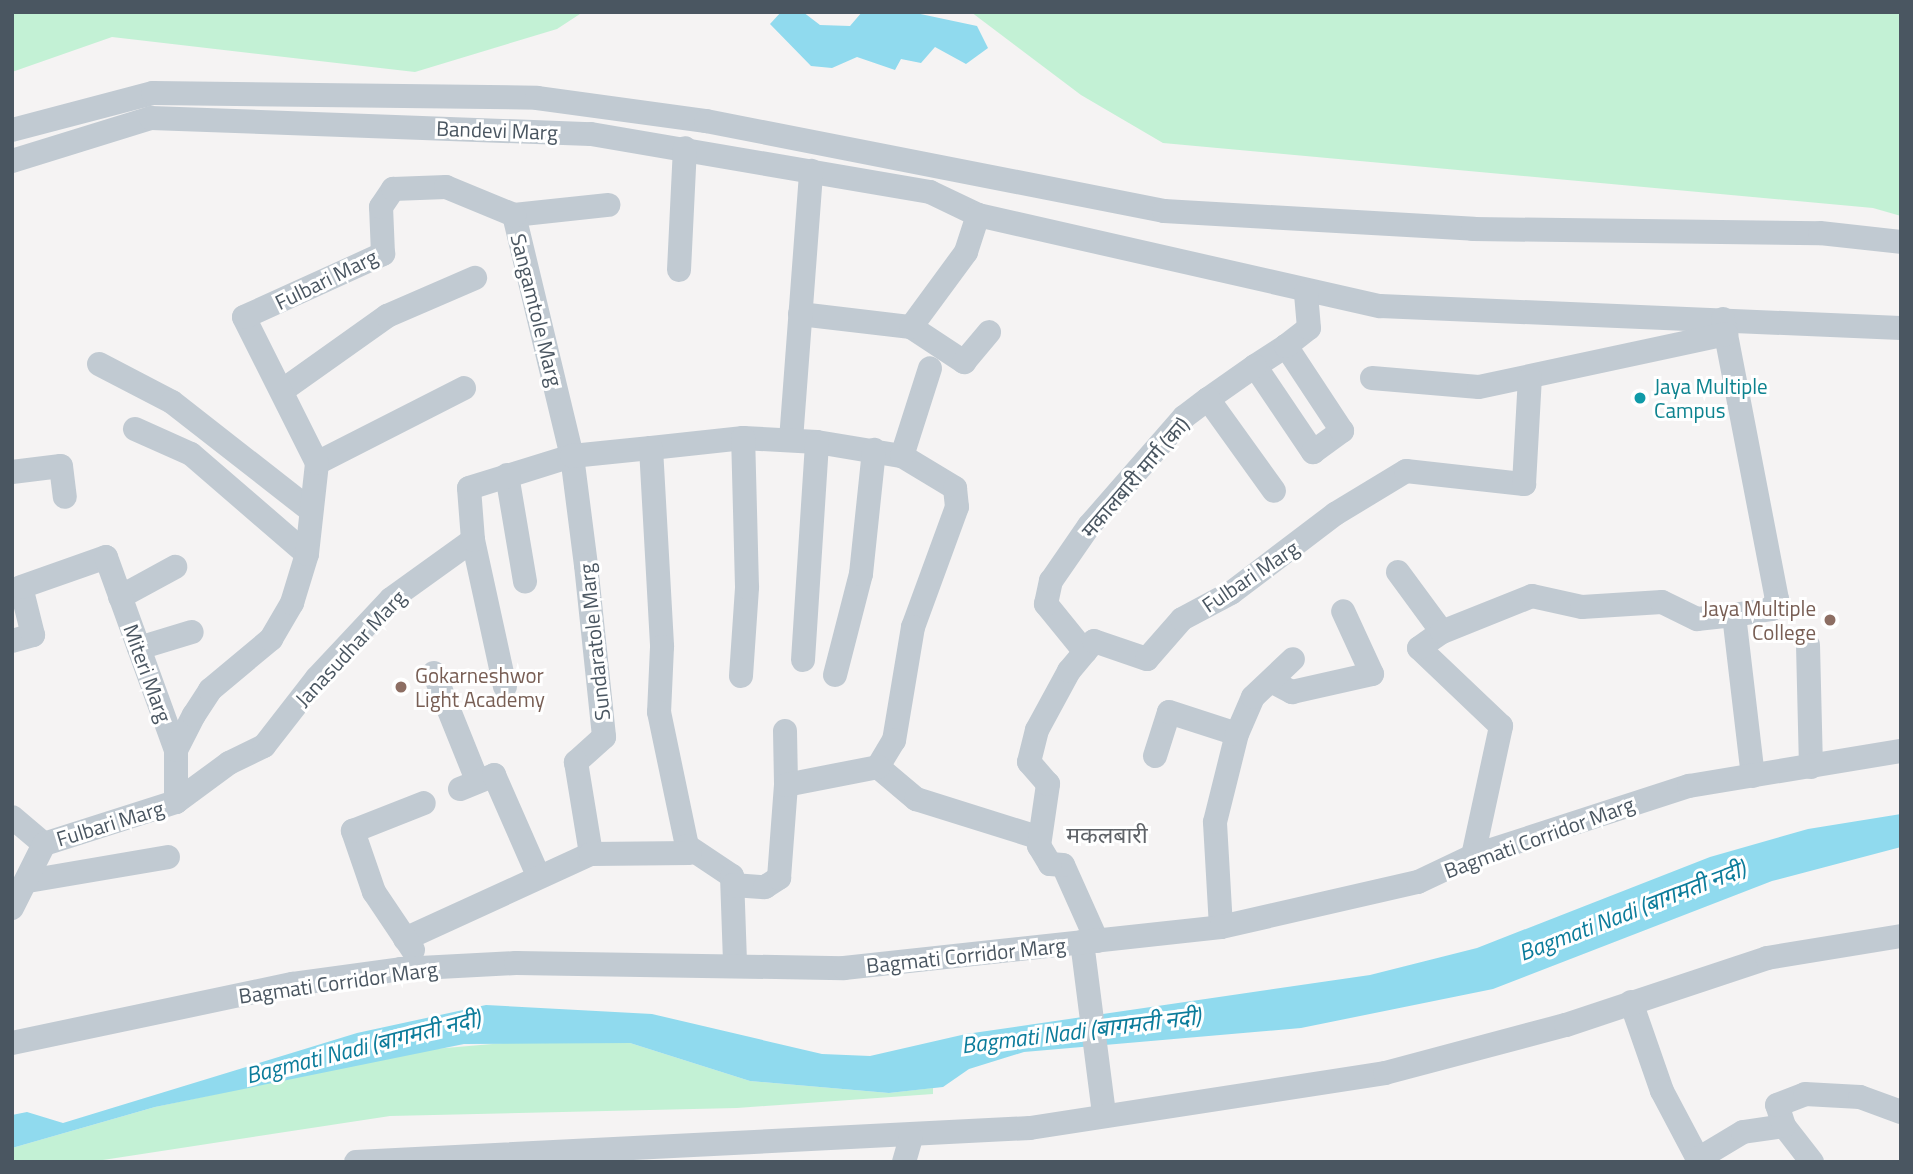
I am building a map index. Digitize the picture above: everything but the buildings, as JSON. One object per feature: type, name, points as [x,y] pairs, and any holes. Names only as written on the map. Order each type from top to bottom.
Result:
[{"type":"street","points":[[12,130],[153,93],[537,98],[706,121],[1164,211],[1473,229],[1820,233],[1901,242]]},
{"type":"street","name":"Bandevi Marg","points":[[12,161],[151,118],[591,134],[930,192],[978,215],[1306,292],[1380,306],[1725,326]]},
{"type":"street","points":[[679,270],[685,148]]},
{"type":"street","points":[[791,440],[811,171]]},
{"type":"street","name":"Fulbari Marg","points":[[12,908],[28,881],[44,844],[176,803],[176,750],[209,690],[271,639],[292,603],[307,554],[309,509],[317,463],[283,390],[244,317],[383,254],[385,193],[446,187],[514,215]]},
{"type":"street","name":"Sangamtole Marg","points":[[572,456],[514,215],[608,205]]},
{"type":"street","points":[[916,317],[966,252],[978,215]]},
{"type":"street","points":[[283,390],[387,316],[475,278]]},
{"type":"street","points":[[1208,399],[1310,328],[1306,292]]},
{"type":"street","points":[[800,314],[916,317],[964,362],[989,332]]},
{"type":"street","points":[[1372,378],[1479,387],[1531,378],[1725,326],[1901,328]]},
{"type":"street","points":[[1473,856],[1501,726],[1419,648],[1442,632],[1532,596],[1582,607],[1662,602],[1697,619],[1772,609],[1777,599],[1725,326]]},
{"type":"street","points":[[1255,366],[1314,452],[1342,431],[1286,346]]},
{"type":"street","points":[[99,364],[172,402],[309,509]]},
{"type":"street","points":[[902,456],[930,368]]},
{"type":"street","name":"Fulbari Marg","points":[[1085,652],[1103,640],[1147,659],[1182,619],[1231,593],[1335,514],[1406,471],[1524,484],[1531,378]]},
{"type":"street","points":[[317,463],[464,388]]},
{"type":"street","name":"मकालबारी मार्ग (का)","points":[[1085,652],[1046,604],[1051,581],[1132,473],[1208,399],[1274,491]]},
{"type":"street","points":[[135,429],[191,454],[307,554]]},
{"type":"street","points":[[741,676],[747,587],[744,438]]},
{"type":"street","points":[[505,687],[473,540],[469,488],[572,456],[744,438],[817,442],[902,456],[955,488],[957,507],[912,627],[894,740],[878,767],[786,785]]},
{"type":"street","points":[[803,660],[817,442]]},
{"type":"street","points":[[651,448],[662,647],[659,712],[690,853]]},
{"type":"street","points":[[835,675],[861,574],[874,450]]},
{"type":"street","name":"Sundaratole Marg","points":[[572,456],[604,737],[576,762],[591,853]]},
{"type":"street","points":[[12,472],[61,466],[65,497]]},
{"type":"street","points":[[507,475],[525,581]]},
{"type":"street","name":"Janasudhar Marg","points":[[176,803],[229,763],[264,747],[391,599],[473,540]]},
{"type":"street","name":"Miteri Marg","points":[[12,641],[33,635],[21,587],[106,557],[176,750]]},
{"type":"street","name":"Miteri Marg","points":[[120,597],[175,567]]},
{"type":"street","points":[[1398,572],[1442,632]]},
{"type":"street","points":[[1271,681],[1292,692],[1372,674],[1343,611]]},
{"type":"street","points":[[1734,615],[1753,776]]},
{"type":"street","points":[[139,648],[192,632]]},
{"type":"street","points":[[1808,645],[1811,767]]},
{"type":"street","points":[[1085,652],[1057,688],[1028,752],[1048,784],[1037,836],[1048,863],[1063,865],[1090,942],[1088,985],[1104,1114]]},
{"type":"street","points":[[1221,927],[1215,822],[1237,734],[1253,696],[1293,659]]},
{"type":"street","points":[[434,673],[468,785],[494,775],[538,876]]},
{"type":"street","points":[[1155,757],[1169,712],[1237,734]]},
{"type":"street","points":[[405,939],[591,853],[690,853],[730,878],[765,887],[779,878],[786,785],[785,731]]},
{"type":"street","name":"Bagmati Corridor Marg","points":[[12,1043],[293,984],[427,968],[914,964],[1221,927],[1418,882],[1473,856],[1689,786],[1901,751]]},
{"type":"street","points":[[878,767],[916,799],[1037,836]]},
{"type":"street","points":[[424,803],[352,831],[374,891],[427,968]]},
{"type":"street","name":"Fulbari Marg","points":[[12,817],[44,844]]},
{"type":"street","name":"Fulbari Marg","points":[[28,881],[168,857]]},
{"type":"street","points":[[730,878],[735,964]]},
{"type":"street","points":[[356,1162],[911,1138],[1104,1114],[1385,1073],[1631,1002],[1767,958],[1901,936]]},
{"type":"street","points":[[1631,1002],[1689,1160],[1743,1132],[1784,1126]]},
{"type":"street","points":[[1812,1162],[1784,1126],[1777,1105],[1805,1094],[1851,1095],[1901,1112]]},
{"type":"street","points":[[904,1162],[911,1138]]},
{"type":"green space","points":[[12,12],[583,12],[557,29],[415,72],[112,37],[12,72]]},
{"type":"green space","points":[[971,12],[1901,12],[1901,216],[1873,208],[1163,143],[1081,95]]},
{"type":"green space","points":[[563,1038],[630,1043],[750,1081],[889,1093],[933,1088],[933,1094],[737,1108],[390,1116],[90,1162],[12,1162],[12,1148],[155,1107],[422,1050]]},
{"type":"water","points":[[781,12],[803,12],[820,25],[850,26],[862,12],[911,12],[977,26],[988,48],[966,64],[935,47],[921,63],[901,59],[895,70],[857,57],[832,68],[811,66],[770,24]]},
{"type":"water","name":"Bagmati Nadi (बागमती नदी)","points":[[1901,814],[1901,847],[1772,881],[1493,989],[1301,1028],[1024,1052],[969,1069],[943,1087],[889,1093],[750,1081],[630,1043],[464,1044],[155,1107],[12,1148],[12,1115],[27,1112],[63,1123],[357,1033],[486,1005],[652,1014],[822,1054],[870,1056],[966,1034],[1370,975],[1477,948],[1710,857],[1808,829]]},
{"type":"place","name":"Jaya Multiple Campus","points":[[1640,398]]},
{"type":"place","name":"Jaya Multiple College","points":[[1830,620]]},
{"type":"place","name":"Gokarneshwor Light Academy","points":[[401,687]]},
{"type":"district","name":"मकलबारी","points":[[1107,835]]}]
